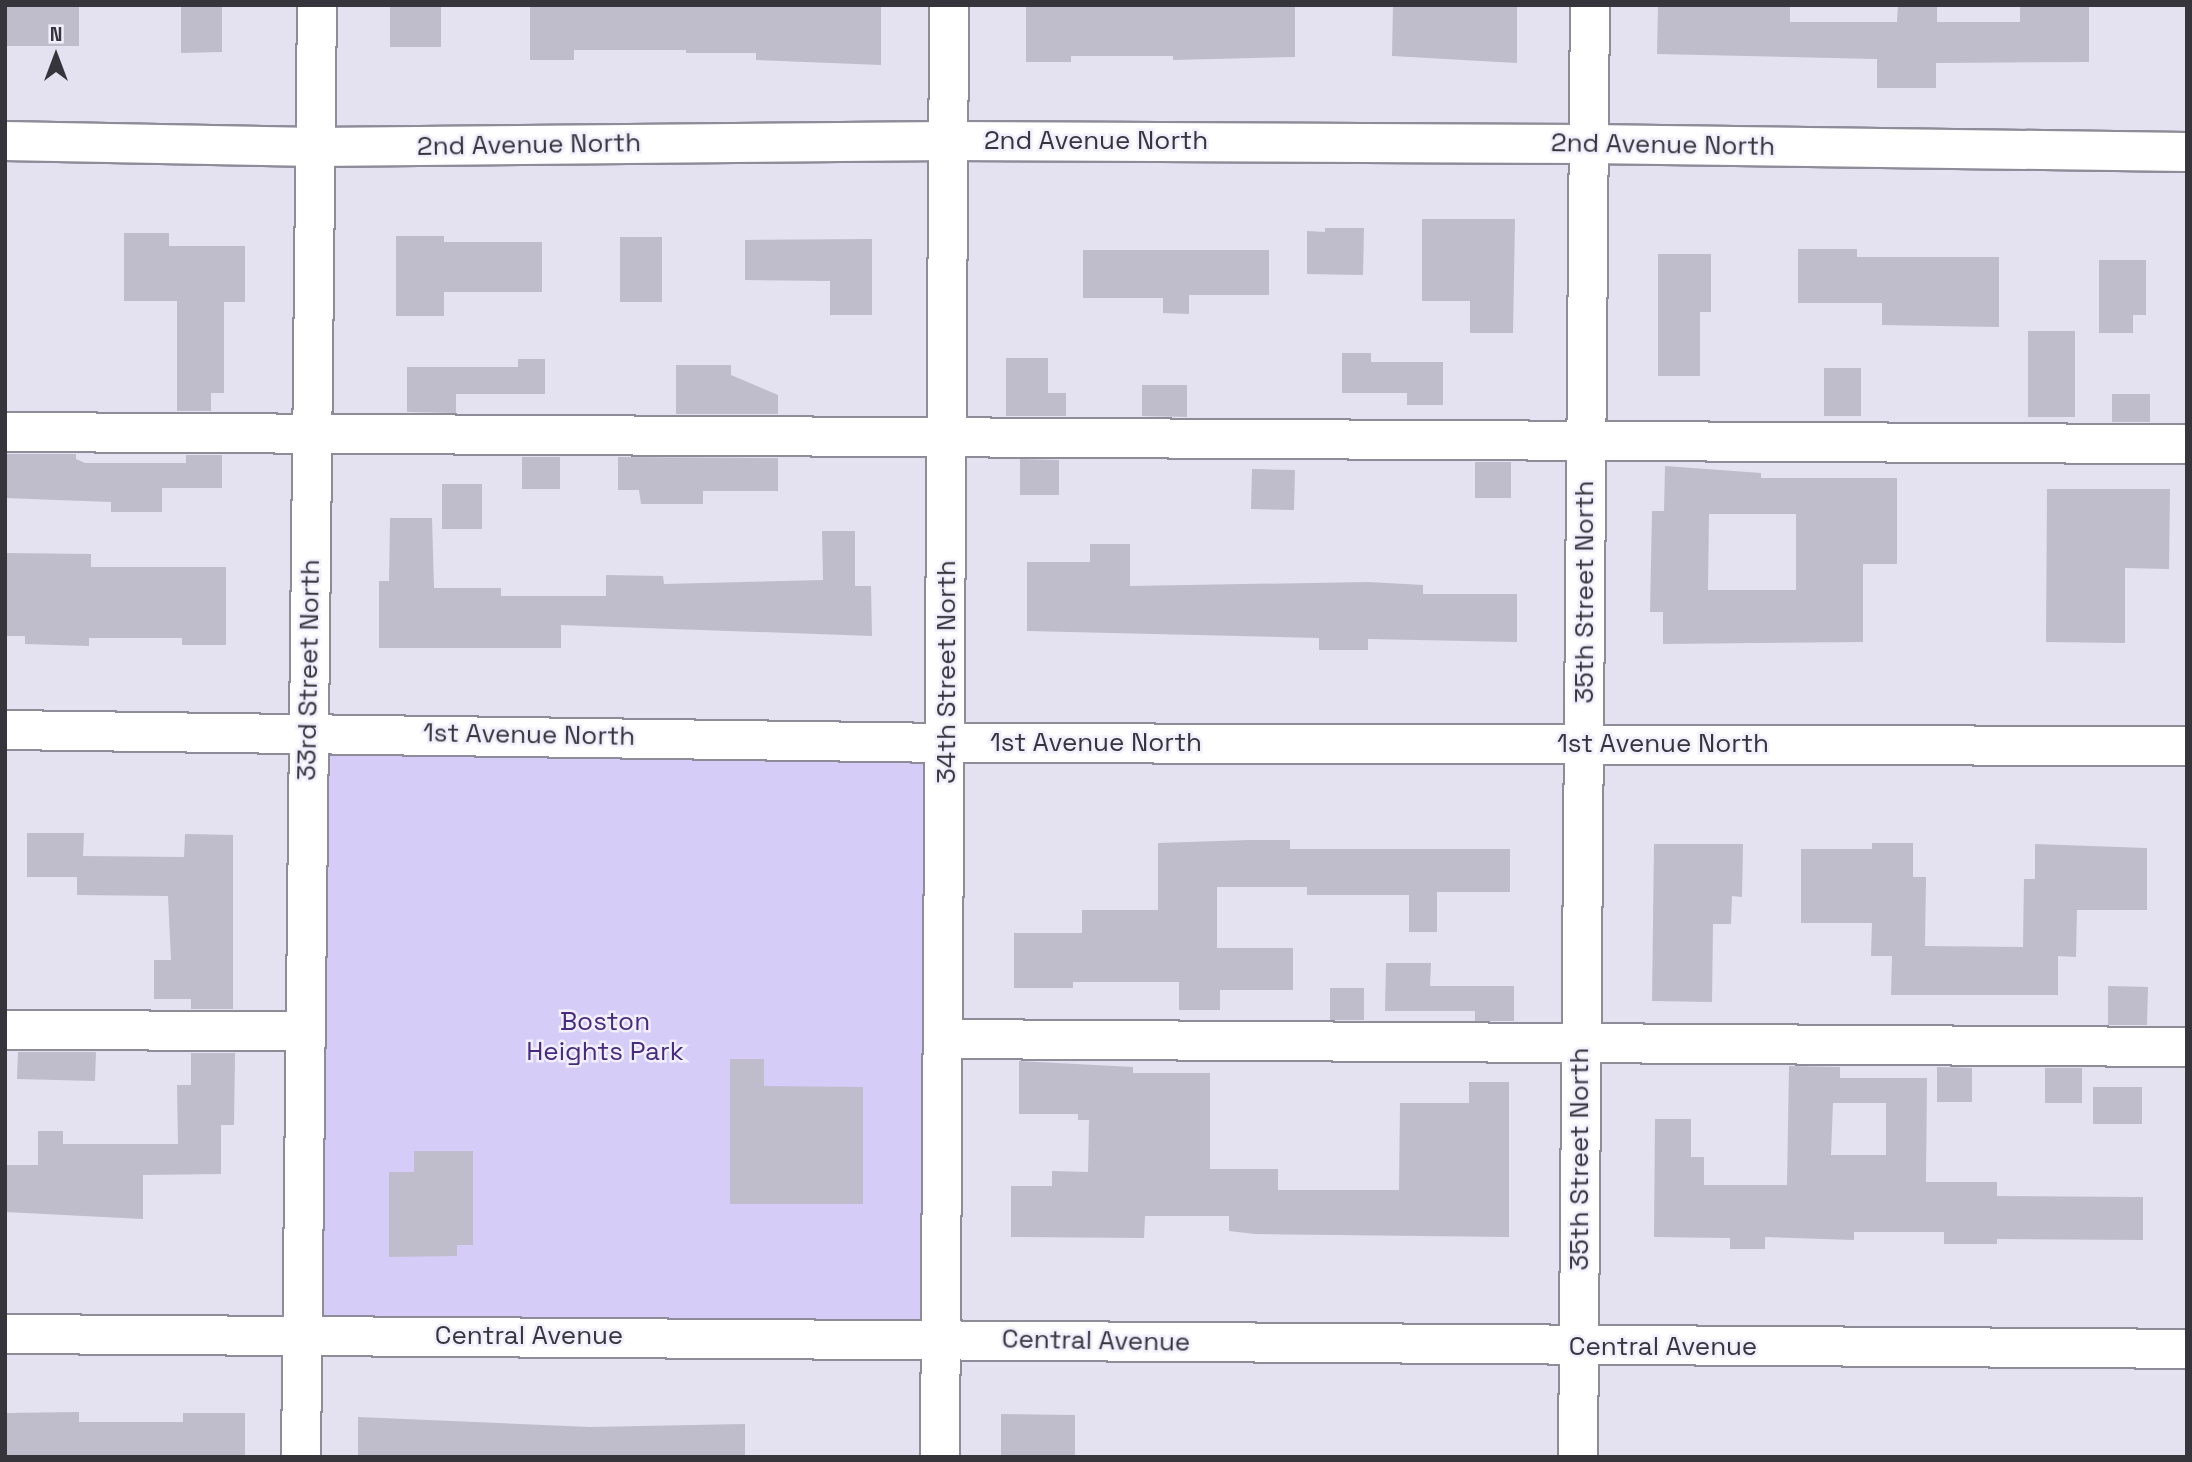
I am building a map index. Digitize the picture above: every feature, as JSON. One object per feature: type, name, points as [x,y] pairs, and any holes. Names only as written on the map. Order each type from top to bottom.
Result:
[{"type":"street","name":"33rd Street North","points":[[301,1457],[300,1335],[317,5]]},
{"type":"street","name":"34th Street North","points":[[940,1457],[947,743],[949,5]]},
{"type":"street","name":"35th Street North","points":[[1578,1457],[1590,5]]},
{"type":"street","name":"2nd Avenue North","points":[[5,141],[315,147],[947,141],[1589,144],[2187,152]]},
{"type":"street","points":[[5,432],[1586,443],[2187,444]]},
{"type":"street","name":"1st Avenue North","points":[[5,730],[308,731],[947,743],[2187,746]]},
{"type":"street","points":[[5,1030],[304,1031]]},
{"type":"street","points":[[945,1039],[2187,1047]]},
{"type":"street","name":"Central Avenue","points":[[5,1334],[1579,1347],[2187,1349]]},
{"type":"green space","name":"Boston Heights Park","points":[[308,731],[947,743],[942,1340],[300,1335]]},
{"type":"building","points":[[5,5],[79,5],[79,46],[5,46]]},
{"type":"building","points":[[181,5],[222,5],[222,52],[181,53]]},
{"type":"building","points":[[390,5],[441,5],[441,47],[390,47]]},
{"type":"building","points":[[530,5],[881,5],[881,65],[756,60],[756,53],[686,53],[686,50],[574,50],[574,60],[530,60]]},
{"type":"building","points":[[1295,5],[1295,57],[1173,60],[1173,56],[1071,56],[1071,62],[1026,62],[1026,6]]},
{"type":"building","points":[[1393,5],[1517,5],[1517,63],[1392,56]]},
{"type":"building","points":[[1658,5],[1790,5],[1790,22],[1897,22],[1898,5],[1937,5],[1937,22],[2020,22],[2020,5],[2089,5],[2089,62],[1936,63],[1936,88],[1877,88],[1877,59],[1657,54]]},
{"type":"building","points":[[1422,219],[1515,219],[1513,333],[1470,333],[1470,301],[1422,301]]},
{"type":"building","points":[[1325,228],[1364,228],[1363,275],[1307,274],[1307,231],[1325,232]]},
{"type":"building","points":[[124,233],[169,233],[169,246],[245,246],[245,302],[224,302],[224,393],[211,393],[211,411],[177,411],[177,301],[124,301]]},
{"type":"building","points":[[396,236],[444,236],[444,242],[542,242],[542,292],[444,292],[444,316],[396,316]]},
{"type":"building","points":[[620,237],[662,237],[662,302],[620,302]]},
{"type":"building","points":[[872,239],[872,315],[830,315],[830,281],[745,280],[745,240]]},
{"type":"building","points":[[1798,249],[1857,249],[1857,257],[1999,257],[1999,327],[1882,325],[1882,303],[1798,303]]},
{"type":"building","points":[[1083,250],[1269,250],[1269,295],[1189,295],[1189,314],[1163,313],[1163,298],[1083,298]]},
{"type":"building","points":[[1658,254],[1711,254],[1711,312],[1700,312],[1700,376],[1658,376]]},
{"type":"building","points":[[2099,260],[2146,260],[2146,315],[2133,315],[2133,333],[2099,333]]},
{"type":"building","points":[[2028,331],[2075,331],[2075,417],[2028,417]]},
{"type":"building","points":[[1342,353],[1371,353],[1371,362],[1443,362],[1443,405],[1407,405],[1407,393],[1342,393]]},
{"type":"building","points":[[1006,358],[1048,358],[1048,393],[1066,393],[1066,416],[1006,416]]},
{"type":"building","points":[[518,359],[545,359],[545,394],[456,394],[456,413],[407,412],[407,367],[518,367]]},
{"type":"building","points":[[676,365],[731,365],[731,375],[778,395],[778,414],[676,414]]},
{"type":"building","points":[[1824,368],[1861,368],[1861,416],[1824,416]]},
{"type":"building","points":[[1142,385],[1187,385],[1187,417],[1142,416]]},
{"type":"building","points":[[2112,394],[2150,394],[2150,422],[2112,422]]},
{"type":"building","points":[[5,454],[76,454],[76,459],[85,463],[186,463],[186,455],[222,455],[222,488],[162,488],[162,512],[111,512],[111,502],[5,498]]},
{"type":"building","points":[[522,457],[560,457],[560,489],[522,489]]},
{"type":"building","points":[[618,457],[778,458],[778,491],[703,491],[703,504],[641,504],[639,490],[618,490]]},
{"type":"building","points":[[1020,459],[1059,460],[1059,495],[1020,495]]},
{"type":"building","points":[[1475,462],[1511,462],[1511,498],[1475,498]]},
{"type":"building","points":[[1665,466],[1761,473],[1761,478],[1897,478],[1897,564],[1863,564],[1863,642],[1663,644],[1663,612],[1650,612],[1652,511],[1664,511]],"holes":[[[1709,514],[1796,514],[1796,590],[1708,590]]]},
{"type":"building","points":[[1252,469],[1295,470],[1294,510],[1251,509]]},
{"type":"building","points":[[442,484],[482,484],[482,529],[442,529]]},
{"type":"building","points":[[2047,489],[2170,489],[2169,569],[2125,568],[2125,643],[2046,642]]},
{"type":"building","points":[[390,518],[432,518],[434,588],[501,588],[501,596],[606,596],[606,575],[663,576],[664,584],[823,580],[822,531],[855,531],[855,586],[871,586],[872,636],[561,625],[561,648],[379,648],[379,581],[389,581]]},
{"type":"building","points":[[1090,544],[1130,544],[1130,586],[1368,582],[1423,585],[1423,594],[1517,594],[1517,642],[1368,639],[1368,650],[1319,650],[1319,638],[1027,631],[1027,562],[1090,562]]},
{"type":"building","points":[[5,553],[91,554],[91,567],[226,567],[226,645],[182,645],[182,638],[89,638],[89,646],[25,644],[25,636],[5,636]]},
{"type":"building","points":[[27,833],[84,833],[83,856],[184,857],[185,834],[233,835],[233,1009],[191,1009],[191,999],[154,999],[154,960],[171,960],[168,896],[77,895],[77,877],[27,877]]},
{"type":"building","points":[[1290,840],[1290,849],[1510,849],[1510,892],[1437,892],[1437,932],[1409,932],[1409,895],[1307,895],[1307,887],[1217,887],[1217,948],[1293,948],[1293,990],[1220,990],[1220,1010],[1179,1010],[1179,982],[1073,982],[1073,988],[1014,988],[1014,933],[1082,933],[1082,910],[1158,910],[1158,843]]},
{"type":"building","points":[[1872,843],[1913,843],[1913,877],[1926,877],[1925,946],[2023,947],[2024,879],[2035,879],[2035,844],[2147,848],[2147,910],[2077,910],[2076,957],[2058,956],[2058,995],[1891,995],[1892,956],[1871,956],[1872,923],[1801,923],[1801,849],[1872,849]]},
{"type":"building","points":[[1654,844],[1743,844],[1742,897],[1732,896],[1731,924],[1713,924],[1712,1002],[1652,1001]]},
{"type":"building","points":[[1386,963],[1431,963],[1430,986],[1514,986],[1514,1021],[1475,1021],[1475,1011],[1385,1011]]},
{"type":"building","points":[[2108,986],[2148,987],[2147,1025],[2108,1025]]},
{"type":"building","points":[[1330,988],[1364,988],[1364,1020],[1330,1020]]},
{"type":"building","points":[[18,1052],[96,1052],[95,1081],[17,1079]]},
{"type":"building","points":[[191,1053],[235,1053],[234,1125],[221,1125],[221,1174],[143,1175],[143,1219],[5,1212],[5,1165],[38,1165],[38,1131],[63,1131],[63,1144],[178,1144],[177,1085],[191,1085]]},
{"type":"building","points":[[730,1059],[764,1059],[764,1086],[863,1087],[863,1204],[730,1204]]},
{"type":"building","points":[[1019,1061],[1133,1067],[1133,1073],[1210,1073],[1210,1169],[1278,1169],[1278,1190],[1399,1190],[1400,1103],[1469,1103],[1469,1082],[1509,1082],[1509,1237],[1255,1234],[1229,1231],[1229,1216],[1145,1216],[1144,1238],[1011,1237],[1011,1186],[1052,1186],[1052,1171],[1088,1172],[1089,1120],[1078,1120],[1078,1114],[1019,1114]]},
{"type":"building","points":[[1789,1066],[1840,1067],[1840,1078],[1927,1078],[1926,1182],[1997,1182],[1997,1196],[2143,1197],[2143,1240],[1997,1239],[1997,1244],[1944,1244],[1944,1232],[1854,1232],[1854,1240],[1765,1237],[1765,1249],[1730,1249],[1730,1238],[1654,1237],[1655,1119],[1691,1119],[1691,1157],[1704,1157],[1704,1185],[1787,1185]],"holes":[[[1833,1103],[1886,1103],[1886,1155],[1831,1155]]]},
{"type":"building","points":[[1937,1067],[1972,1068],[1972,1102],[1937,1102]]},
{"type":"building","points":[[2045,1068],[2082,1068],[2082,1103],[2045,1103]]},
{"type":"building","points":[[2093,1087],[2142,1087],[2142,1124],[2093,1124]]},
{"type":"building","points":[[414,1151],[473,1151],[473,1245],[457,1245],[457,1256],[389,1257],[389,1172],[414,1172]]},
{"type":"building","points":[[79,1412],[79,1422],[183,1422],[183,1413],[245,1413],[245,1457],[5,1457],[5,1413]]},
{"type":"building","points":[[1001,1414],[1075,1415],[1075,1457],[1001,1457]]},
{"type":"building","points":[[358,1417],[590,1427],[745,1424],[745,1457],[358,1457]]}]
